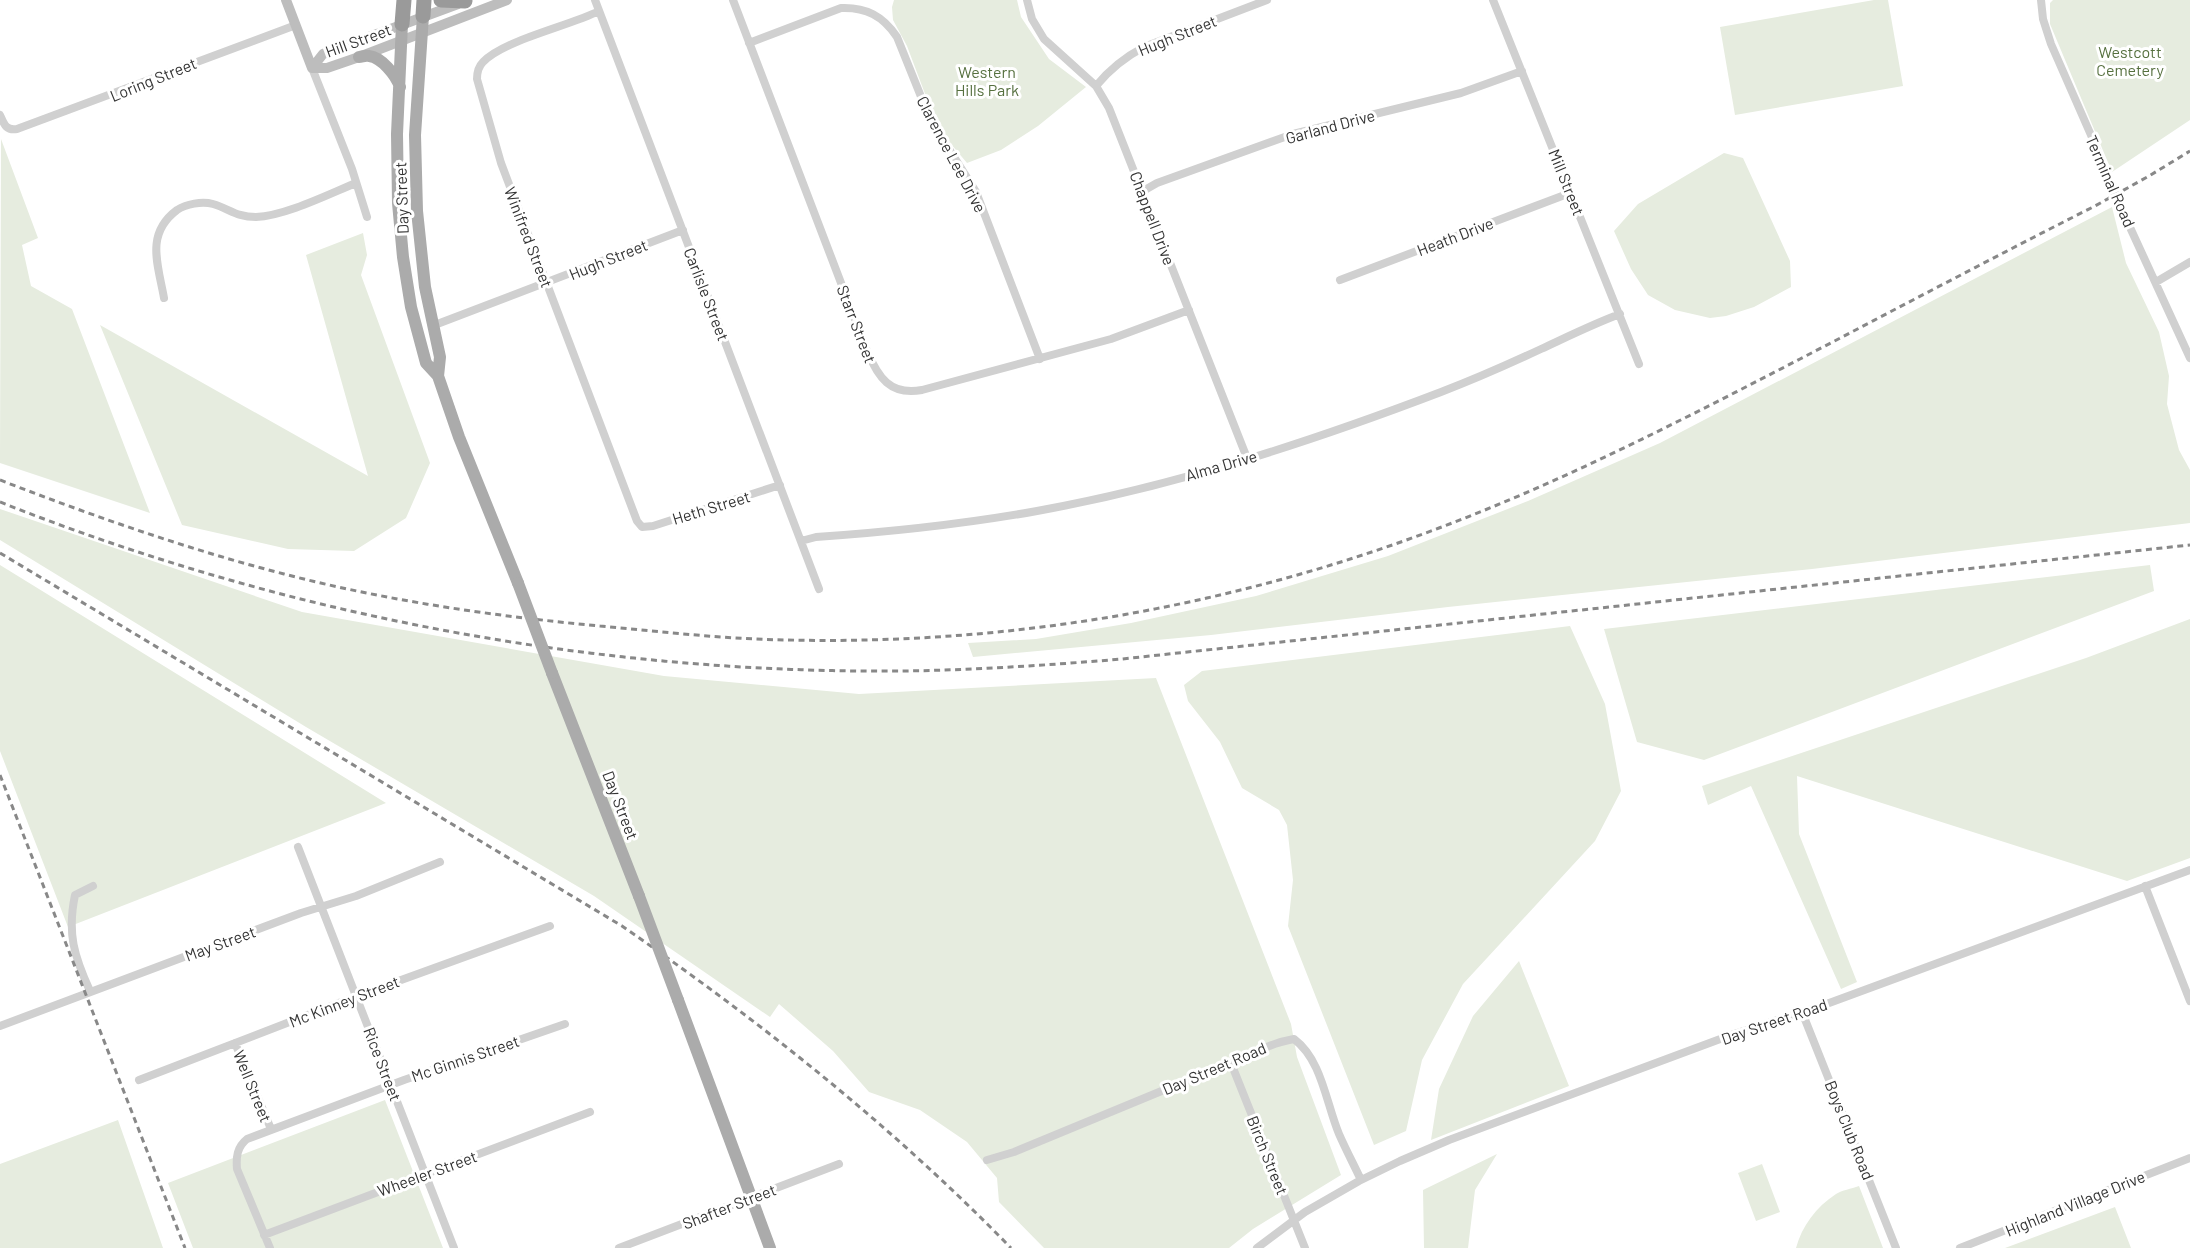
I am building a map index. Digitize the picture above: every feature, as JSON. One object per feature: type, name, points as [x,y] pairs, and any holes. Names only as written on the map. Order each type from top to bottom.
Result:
[{"type":"highway","points":[[402,32],[404,0]]},
{"type":"highway","points":[[423,16],[424,0]]},
{"type":"highway","points":[[441,0],[466,0]]},
{"type":"main road","name":"Day Street","points":[[423,16],[415,135],[417,211],[424,278],[440,357],[438,376]]},
{"type":"main road","name":"Day Street","points":[[402,32],[397,154],[403,257],[416,331],[426,363],[438,376],[459,437],[639,896],[770,1248]]},
{"type":"main road","points":[[358,57],[369,55],[380,61],[399,83],[400,89]]},
{"type":"street","points":[[286,0],[367,217]]},
{"type":"street","name":"Hill Street","points":[[312,68],[327,68],[358,57],[402,32],[423,16],[466,0]]},
{"type":"street","name":"Hill Street","points":[[312,68],[323,54],[402,32],[422,33],[507,0]]},
{"type":"street","name":"Carlisle Street","points":[[595,0],[819,589]]},
{"type":"street","name":"Starr Street","points":[[733,0],[867,351],[880,377],[894,387],[916,391],[1040,359],[1111,339],[1189,310]]},
{"type":"street","name":"Chappell Drive","points":[[1027,0],[1032,19],[1044,39],[1096,86],[1109,108],[1247,458]]},
{"type":"street","name":"Hugh Street","points":[[1096,86],[1105,75],[1129,55],[1144,47],[1267,0]]},
{"type":"street","name":"Mill Street","points":[[1493,0],[1639,364]]},
{"type":"street","name":"Terminal Road","points":[[2041,0],[2043,19],[2051,44],[2114,195],[2190,358]]},
{"type":"street","name":"Clarence Lee Drive","points":[[749,43],[841,8],[853,8],[873,13],[891,27],[930,119],[976,192],[1040,359]]},
{"type":"street","name":"Winifred Street","points":[[599,11],[498,51],[482,63],[477,71],[478,87],[501,163],[637,521],[642,527]]},
{"type":"street","name":"Loring Street","points":[[0,115],[5,127],[9,130],[17,129],[296,25]]},
{"type":"street","name":"Garland Drive","points":[[1143,192],[1157,183],[1293,134],[1461,93],[1522,71]]},
{"type":"street","points":[[164,298],[155,245],[159,230],[166,218],[182,206],[212,203],[241,216],[275,215],[356,183]]},
{"type":"street","name":"Heath Drive","points":[[1340,280],[1570,193]]},
{"type":"street","name":"Hugh Street","points":[[432,326],[547,284],[683,230]]},
{"type":"street","points":[[2156,282],[2190,262]]},
{"type":"street","name":"Alma Drive","points":[[801,541],[816,537],[934,527],[1038,511],[1145,487],[1327,433],[1444,390],[1620,314]]},
{"type":"street","name":"Heth Street","points":[[642,527],[652,526],[780,485]]},
{"type":"street","name":"Rice Street","points":[[298,848],[454,1248]]},
{"type":"street","name":"May Street","points":[[0,1026],[321,906],[356,896],[440,862]]},
{"type":"street","name":"Day Street Road","points":[[987,1160],[1014,1152],[1277,1042],[1294,1039],[1302,1044],[1311,1057],[1339,1133],[1360,1181],[1400,1161],[1546,1102],[1731,1035],[1802,1012],[2190,870]]},
{"type":"street","points":[[90,991],[76,959],[72,912],[75,895],[93,886]]},
{"type":"street","points":[[2145,886],[2190,1000]]},
{"type":"street","name":"Mc Kinney Street","points":[[140,1080],[357,996],[550,926]]},
{"type":"street","name":"Boys Club Road","points":[[1802,1012],[1896,1248]]},
{"type":"street","name":"Mc Ginnis Street","points":[[264,1235],[237,1169],[237,1153],[247,1139],[565,1023]]},
{"type":"street","name":"Well Street","points":[[235,1043],[271,1129]]},
{"type":"street","name":"Birch Street","points":[[1231,1063],[1305,1248]]},
{"type":"street","name":"Wheeler Street","points":[[264,1235],[590,1112]]},
{"type":"street","name":"Highland Village Drive","points":[[1960,1248],[2190,1158]]},
{"type":"street","name":"Shafter Street","points":[[619,1248],[839,1164]]},
{"type":"street","points":[[1257,1248],[1294,1220],[1360,1181]]},
{"type":"street","points":[[264,1235],[270,1248]]},
{"type":"green space","name":"Western Hills Park","points":[[894,0],[1017,0],[1021,17],[1049,59],[1086,87],[1038,126],[1001,150],[967,163],[951,144],[933,115],[907,46],[893,20]]},
{"type":"green space","points":[[1874,0],[1888,0],[1903,86],[1735,115],[1720,27]]},
{"type":"green space","name":"Westcott Cemetery","points":[[2053,0],[2190,0],[2190,120],[2112,172],[2050,24],[2050,3]]},
{"type":"green space","points":[[1,139],[38,238],[22,245],[31,286],[72,309],[150,513],[0,463]]},
{"type":"green space","points":[[1724,153],[1743,158],[1790,261],[1791,287],[1754,307],[1726,316],[1710,318],[1675,310],[1648,295],[1631,269],[1614,231],[1638,204]]},
{"type":"green space","points":[[2112,207],[2126,263],[2159,332],[2169,376],[2167,404],[2179,450],[2190,470],[2190,523],[1812,569],[1448,607],[1211,635],[973,657],[968,643],[1036,639],[1131,623],[1256,596],[1388,556],[1528,501],[1660,443]]},
{"type":"green space","points":[[363,233],[367,255],[361,275],[430,463],[406,518],[354,551],[288,549],[182,525],[100,325],[368,476],[306,255]]},
{"type":"green space","points":[[0,509],[302,612],[664,676],[859,694],[1156,678],[1291,1024],[1297,1057],[1341,1175],[1253,1229],[1229,1248],[1044,1248],[999,1202],[997,1178],[967,1142],[920,1110],[869,1092],[833,1051],[779,1004],[770,1017],[594,896],[306,727],[0,540]]},
{"type":"green space","points":[[0,565],[386,803],[68,927],[0,751]]},
{"type":"green space","points":[[2150,565],[2154,591],[1704,760],[1637,742],[1604,629]]},
{"type":"green space","points":[[2190,619],[2190,858],[2127,881],[1797,776],[1799,834],[1857,982],[1841,989],[1751,786],[1708,805],[1702,786],[2086,658]]},
{"type":"green space","points":[[1570,626],[1605,704],[1621,791],[1595,841],[1463,984],[1422,1060],[1406,1131],[1374,1145],[1288,926],[1293,880],[1287,825],[1279,810],[1242,788],[1220,742],[1188,701],[1184,685],[1202,671]]},
{"type":"green space","points":[[1519,961],[1569,1086],[1431,1140],[1439,1089],[1473,1016]]},
{"type":"green space","points":[[385,1100],[443,1248],[193,1248],[168,1183]]},
{"type":"green space","points":[[118,1120],[163,1248],[0,1248],[0,1164]]},
{"type":"green space","points":[[1497,1154],[1475,1190],[1468,1248],[1424,1248],[1423,1190]]},
{"type":"green space","points":[[1762,1164],[1780,1212],[1756,1221],[1738,1173]]},
{"type":"green space","points":[[1859,1186],[1883,1248],[1796,1248],[1806,1225],[1822,1205],[1838,1193]]},
{"type":"green space","points":[[2115,1207],[2131,1248],[2005,1248]]},
{"type":"railway","points":[[0,480],[140,531],[212,554],[323,584],[401,600],[560,622],[741,638],[871,640],[955,636],[1037,628],[1119,616],[1281,580],[1360,556],[1486,510],[1622,449],[1756,382],[2095,206],[2190,151]]},
{"type":"railway","points":[[0,502],[109,542],[219,577],[331,606],[444,630],[558,649],[673,662],[788,669],[904,671],[1013,667],[1122,659],[2190,545]]},
{"type":"railway","points":[[0,553],[622,926],[775,1038],[873,1118],[966,1203],[1011,1248]]},
{"type":"railway","points":[[0,775],[185,1248]]}]
